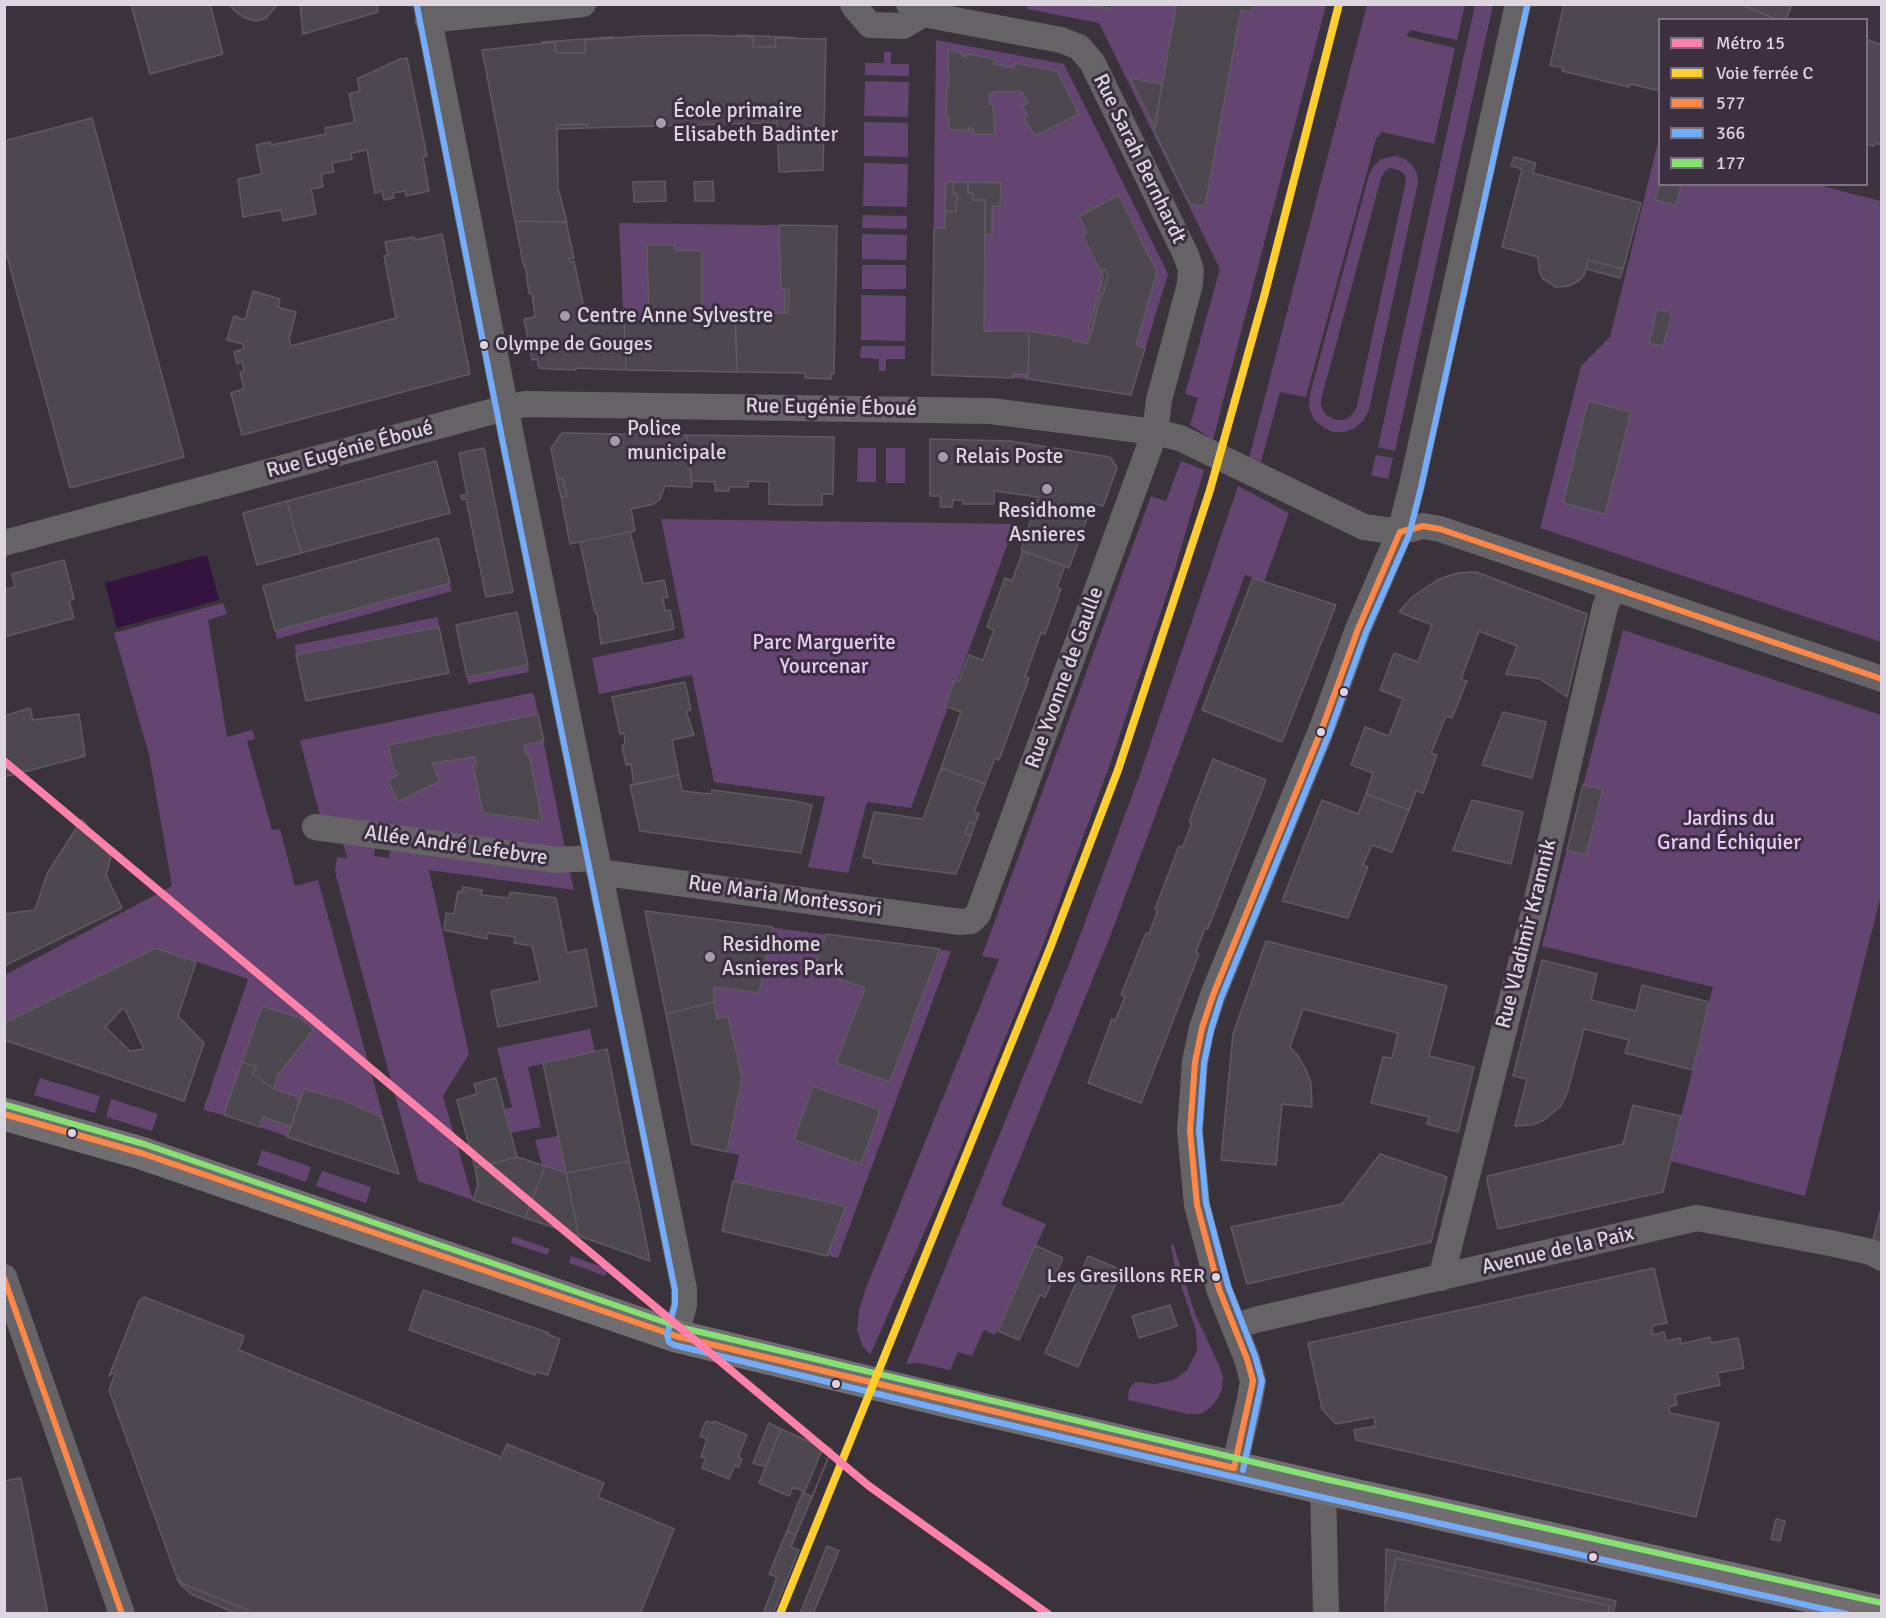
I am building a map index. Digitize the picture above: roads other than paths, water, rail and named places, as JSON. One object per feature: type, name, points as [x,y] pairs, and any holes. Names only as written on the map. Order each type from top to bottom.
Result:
[{"type":"main road","points":[[4,1114],[141,1153],[676,1336],[1234,1468],[1881,1612]]},
{"type":"street","points":[[583,4],[427,12],[684,1289],[684,1305],[676,1336]]},
{"type":"street","name":"Rue Sarah Bernhardt","points":[[833,4],[855,5],[870,25],[903,26],[916,9],[1061,40],[1079,47],[1092,62],[1186,255],[1191,270],[1188,292],[1159,400],[1155,432]]},
{"type":"street","points":[[1234,1468],[1252,1381],[1247,1359],[1219,1289],[1197,1205],[1190,1131],[1194,1062],[1213,995],[1400,532],[1417,465],[1518,4]]},
{"type":"street","name":"Rue Eugénie Éboué","points":[[4,543],[526,404],[991,411],[1155,432],[1180,438],[1364,527],[1400,532],[1423,526],[1440,529],[1881,679]]},
{"type":"street","name":"Rue Yvonne de Gaulle","points":[[970,921],[978,914],[1155,432]]},
{"type":"street","name":"Rue Vladimir Kramnik","points":[[1441,1278],[1535,908],[1605,607],[1613,589]]},
{"type":"street","name":"Allée André Lefebvre","points":[[315,827],[597,865]]},
{"type":"street","name":"Rue Maria Montessori","points":[[597,865],[960,922],[970,921]]},
{"type":"street","name":"Avenue de la Paix","points":[[1234,1327],[1255,1320],[1697,1218],[1830,1243],[1871,1252],[1881,1258]]},
{"type":"street","points":[[4,1277],[122,1614]]},
{"type":"street","points":[[1323,1488],[1326,1614]]},
{"type":"metro line","name":"15","points":[[4,761],[869,1486],[1048,1614]]},
{"type":"rail line","name":"C","points":[[780,1614],[1050,948],[1118,770],[1210,490],[1265,293],[1339,4]]},
{"type":"place","name":"École primaire Elisabeth Badinter","points":[[661,123]]},
{"type":"place","name":"Centre Anne Sylvestre","points":[[565,316]]},
{"type":"place","name":"Olympe de Gouges","points":[[484,345]]},
{"type":"place","name":"Police municipale","points":[[615,441]]},
{"type":"place","name":"Relais Poste","points":[[943,457]]},
{"type":"place","name":"Residhome Asnieres","points":[[1047,489]]},
{"type":"place","name":"Residhome Asnieres Park","points":[[710,957]]},
{"type":"place","name":"Les Gresillons RER","points":[[1216,1277]]},
{"type":"park label","name":"Parc Marguerite Yourcenar","points":[[824,655]]},
{"type":"park label","name":"Jardins du Grand Échiquier","points":[[1729,831]]}]
